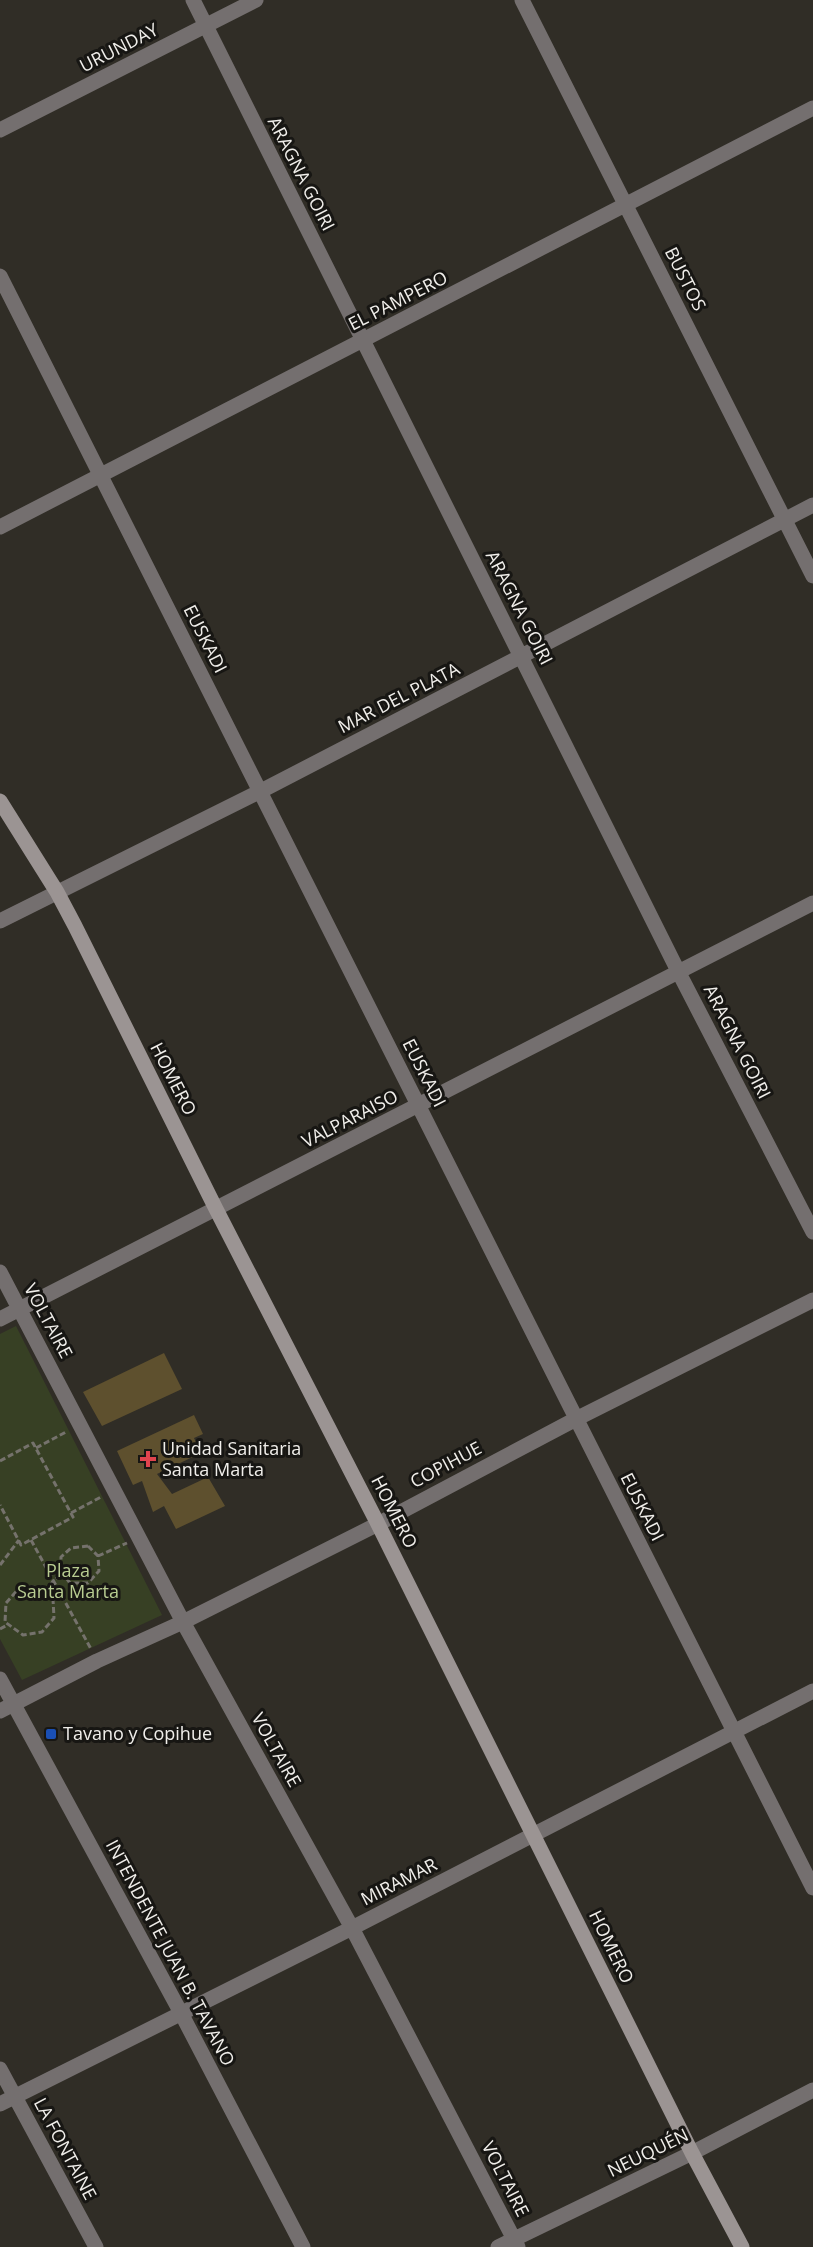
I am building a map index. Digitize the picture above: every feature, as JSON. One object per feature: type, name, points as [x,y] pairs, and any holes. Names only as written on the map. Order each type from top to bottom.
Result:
[{"type":"main road","name":"HOMERO","points":[[0,801],[57,892],[378,1524],[692,2153],[742,2247]]},
{"type":"street","name":"ARAGNA GOIRI","points":[[193,0],[678,971],[813,1232]]},
{"type":"street","name":"URUNDAY","points":[[0,130],[256,0]]},
{"type":"street","name":"BUSTOS","points":[[522,0],[813,576]]},
{"type":"street","name":"EL PAMPERO","points":[[0,527],[813,108]]},
{"type":"street","name":"EUSKADI","points":[[0,276],[813,1888]]},
{"type":"street","name":"MAR DEL PLATA","points":[[0,921],[261,791],[813,506]]},
{"type":"street","name":"VALPARAISO","points":[[0,1320],[813,903]]},
{"type":"street","name":"VOLTAIRE","points":[[0,1272],[183,1622],[352,1928],[516,2243]]},
{"type":"street","name":"COPIHUE","points":[[7,1708],[97,1661],[183,1622],[378,1524],[576,1419],[813,1300]]},
{"type":"street","name":"INTENDENTE JUAN B. TAVANO","points":[[0,1679],[7,1708],[181,2013],[303,2247]]},
{"type":"street","name":"MIRAMAR","points":[[0,2104],[352,1928],[813,1691]]},
{"type":"street","name":"LA FONTAINE","points":[[0,2068],[96,2247]]},
{"type":"street","name":"NEUQUÉN","points":[[498,2247],[516,2243],[813,2090]]},
{"type":"path","points":[[36,1448],[81,1424]]},
{"type":"path","points":[[0,1461],[33,1443],[74,1517],[21,1545],[0,1505]]},
{"type":"path","points":[[71,1513],[114,1490]]},
{"type":"path","points":[[98,1556],[139,1537]]},
{"type":"path","points":[[0,1565],[19,1540]]},
{"type":"path","points":[[31,1540],[97,1661]]},
{"type":"path","points":[[88,1546],[98,1556],[99,1571],[88,1583],[70,1583],[63,1574],[61,1557],[71,1548],[88,1546]]},
{"type":"path","points":[[45,1593],[53,1581],[63,1574]]},
{"type":"path","points":[[20,1587],[37,1587],[45,1593],[53,1599],[54,1618],[42,1632],[24,1635],[5,1622],[6,1604],[20,1587]]},
{"type":"path","points":[[0,1629],[9,1624]]},
{"type":"green space","name":"Plaza Santa Marta","points":[[16,1326],[162,1615],[22,1680],[0,1639],[0,1334]]},
{"type":"building","points":[[164,1353],[182,1389],[102,1426],[83,1392]]},
{"type":"building","points":[[194,1415],[203,1434],[194,1438],[201,1453],[157,1474],[172,1494],[208,1477],[225,1506],[176,1529],[164,1506],[153,1512],[142,1481],[133,1485],[117,1451]]},
{"type":"place","name":"Unidad Sanitaria Santa Marta","points":[[148,1459]]},
{"type":"place","name":"Tavano y Copihue","points":[[51,1734]]}]
